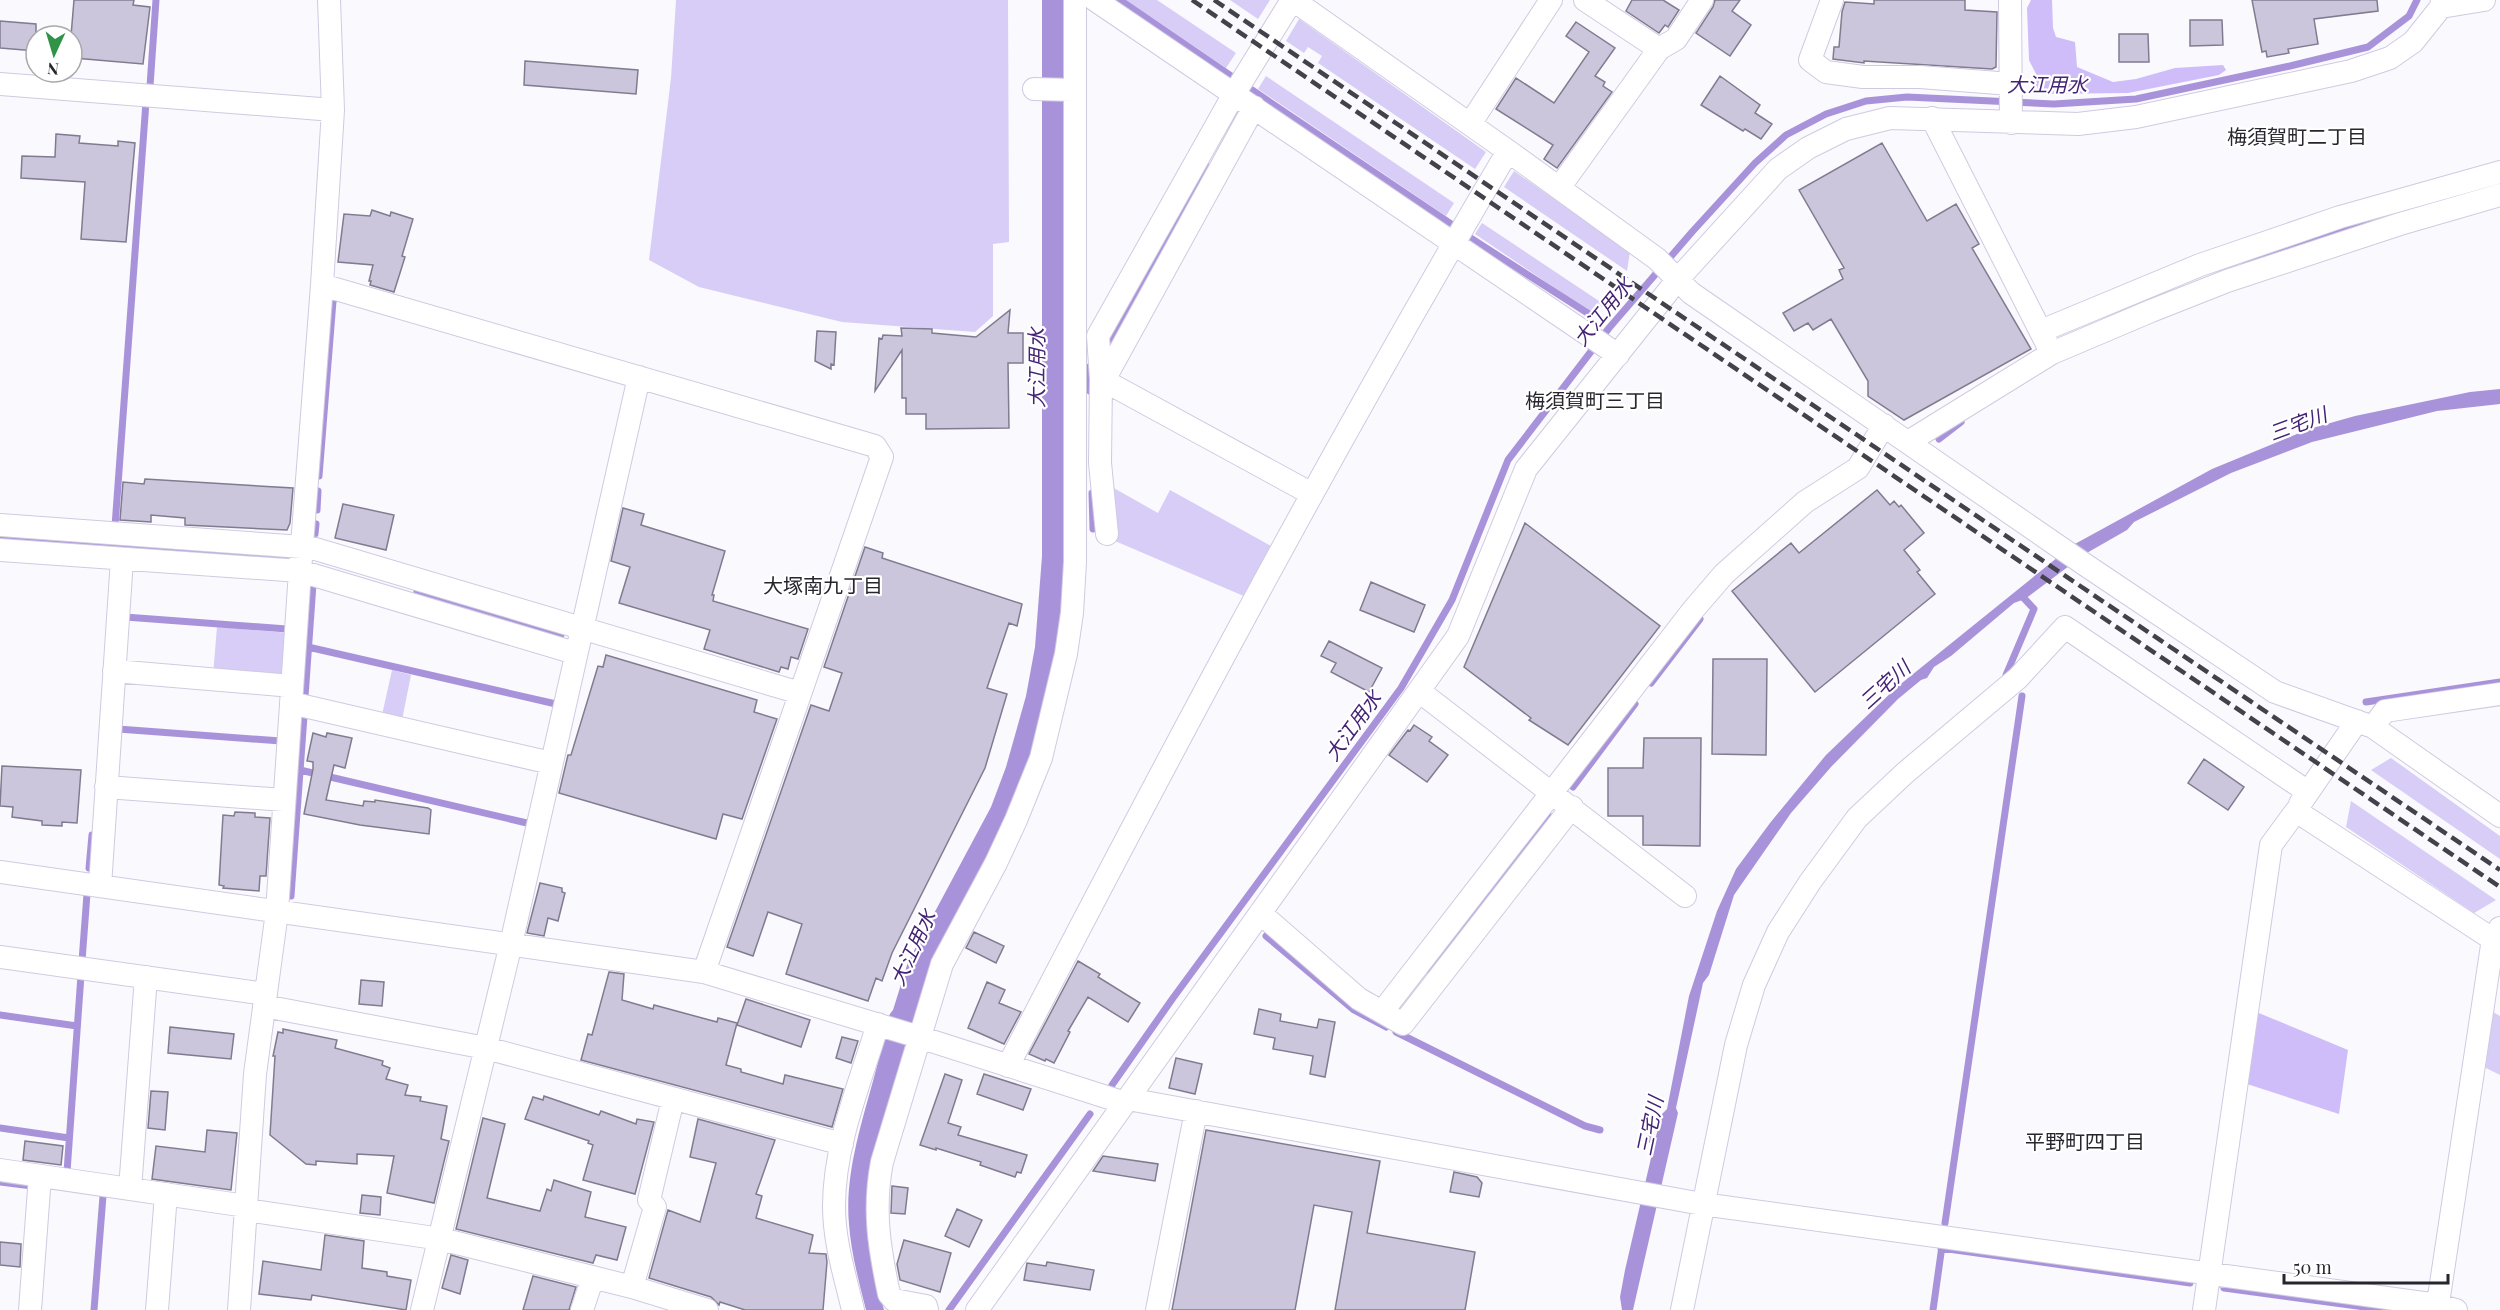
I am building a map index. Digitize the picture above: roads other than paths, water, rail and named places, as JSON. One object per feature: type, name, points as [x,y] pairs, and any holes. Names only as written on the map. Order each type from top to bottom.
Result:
[{"type":"street","points":[[239,1310],[255,1074],[277,912],[322,285],[333,110],[330,0]]},
{"type":"street","points":[[927,1310],[926,1306],[894,1300],[889,1294],[876,1216],[877,1187],[882,1162],[917,1036],[942,964],[1001,852],[1041,758],[1066,654],[1072,613],[1075,562],[1073,90],[1075,0]]},
{"type":"street","points":[[1095,0],[1606,347]]},
{"type":"street","points":[[1107,534],[1100,463],[1102,380],[1098,336],[1234,94],[1292,0],[1559,188],[1668,270],[1691,292],[2087,566],[2275,692],[2365,724],[2500,816]]},
{"type":"street","points":[[1470,124],[1551,0]]},
{"type":"street","points":[[1585,0],[1659,49]]},
{"type":"street","points":[[1559,188],[1659,49],[1676,39],[1702,0]]},
{"type":"street","points":[[1832,0],[1810,60],[1826,72],[1863,76],[1920,77],[2078,124],[2136,117],[2351,71],[2390,58],[2413,42],[2442,3],[2484,0]]},
{"type":"street","points":[[2010,0],[2011,104]]},
{"type":"street","points":[[0,84],[333,110]]},
{"type":"street","points":[[1036,90],[1073,90]]},
{"type":"street","points":[[977,1310],[1458,636],[1526,469],[1606,347],[1668,270],[1778,169],[1808,148],[1846,129],[1890,118],[1932,118],[2011,104]]},
{"type":"street","points":[[1102,380],[1254,107]]},
{"type":"street","points":[[1932,118],[2052,353]]},
{"type":"street","points":[[1008,1066],[1132,827],[1312,494],[1453,243],[1508,151]]},
{"type":"street","points":[[2041,331],[2200,265],[2340,217],[2500,172]]},
{"type":"street","points":[[1908,442],[2052,353],[2227,280],[2400,224],[2500,195]]},
{"type":"street","points":[[322,285],[875,446],[882,457],[704,972]]},
{"type":"street","points":[[423,1310],[511,944],[580,629],[639,377]]},
{"type":"street","points":[[1102,380],[1312,494]]},
{"type":"street","points":[[1382,1012],[1724,574],[1805,502],[1858,468],[1884,425]]},
{"type":"street","points":[[0,525],[302,546],[800,693]]},
{"type":"street","points":[[0,550],[300,571],[575,653]]},
{"type":"street","points":[[100,886],[122,559]]},
{"type":"street","points":[[0,872],[704,972],[1126,1101],[1196,1111],[1691,1202],[2443,1308],[2498,937],[2302,801],[2065,627],[2018,678],[1905,773],[1857,819],[1810,882],[1778,932],[1754,985],[1691,1202],[1682,1310]]},
{"type":"street","points":[[114,671],[291,695],[550,764]]},
{"type":"street","points":[[1419,692],[1572,807],[1685,896]]},
{"type":"street","points":[[2204,1310],[2271,845],[2302,801],[2365,724],[2385,711],[2500,694]]},
{"type":"street","points":[[106,787],[284,800]]},
{"type":"street","points":[[1260,914],[1359,999],[1403,1024],[1572,807]]},
{"type":"street","points":[[0,957],[146,977],[265,1000],[486,1048],[842,1144]]},
{"type":"street","points":[[130,1189],[146,977]]},
{"type":"street","points":[[853,1310],[839,1254],[834,1207],[836,1173],[842,1144],[880,1025]]},
{"type":"street","points":[[632,1287],[655,1207],[649,1200],[673,1099]]},
{"type":"street","points":[[1157,1310],[1196,1111]]},
{"type":"street","points":[[0,1170],[166,1194],[441,1239],[632,1287],[707,1310]]},
{"type":"street","points":[[30,1310],[40,1176]]},
{"type":"street","points":[[157,1310],[166,1194]]},
{"type":"street","points":[[582,1310],[592,1277]]},
{"type":"waterway","points":[[150,86],[156,0]]},
{"type":"waterway","points":[[1120,0],[1231,76]]},
{"type":"waterway","name":"大江用水","points":[[1112,1085],[1173,998],[1401,688],[1452,600],[1508,460],[1609,328],[1755,163],[1786,135],[1826,114],[1866,101],[1907,97],[2054,104],[2136,99],[2368,47],[2409,16],[2417,0]]},
{"type":"waterway","points":[[1252,90],[1451,224]]},
{"type":"waterway","points":[[115,526],[146,102]]},
{"type":"waterway","points":[[1110,343],[1208,167]]},
{"type":"waterway","points":[[2387,215],[2419,207]]},
{"type":"waterway","points":[[2244,262],[2373,219]]},
{"type":"waterway","points":[[1469,237],[1589,314]]},
{"type":"waterway","points":[[319,476],[333,301],[337,297],[340,298]]},
{"type":"waterway","points":[[1089,367],[1090,391]]},
{"type":"waterway","points":[[1939,439],[1961,422]]},
{"type":"waterway","points":[[317,510],[318,491]]},
{"type":"waterway","points":[[1092,493],[1093,529]]},
{"type":"waterway","points":[[315,534],[316,524]]},
{"type":"waterway","points":[[0,537],[285,557]]},
{"type":"waterway","points":[[305,697],[313,584]]},
{"type":"waterway","points":[[417,591],[561,635]]},
{"type":"waterway","points":[[2006,675],[2034,609],[2020,594]]},
{"type":"waterway","points":[[125,617],[287,629]]},
{"type":"waterway","points":[[1651,683],[1700,619]]},
{"type":"waterway","points":[[308,647],[556,704]]},
{"type":"waterway","points":[[2366,702],[2500,682]]},
{"type":"waterway","points":[[1945,1223],[2022,696]]},
{"type":"waterway","points":[[1573,787],[1635,704]]},
{"type":"waterway","points":[[291,896],[304,716]]},
{"type":"waterway","points":[[118,729],[281,741]]},
{"type":"waterway","points":[[300,770],[527,823]]},
{"type":"waterway","points":[[1429,970],[1549,816]]},
{"type":"waterway","points":[[89,868],[92,835]]},
{"type":"waterway","points":[[82,961],[87,894]]},
{"type":"waterway","points":[[1266,936],[1354,1010],[1386,1027]]},
{"type":"waterway","points":[[67,1172],[81,975]]},
{"type":"waterway","points":[[0,1015],[77,1026]]},
{"type":"waterway","points":[[1396,1032],[1585,1126],[1600,1130]]},
{"type":"waterway","name":"大江用水","points":[[949,1310],[1090,1114]]},
{"type":"waterway","points":[[0,1128],[69,1138]]},
{"type":"waterway","name":"三宅川","points":[[1649,1139],[1664,1142]]},
{"type":"waterway","points":[[0,1182],[32,1186]]},
{"type":"waterway","points":[[94,1310],[103,1196]]},
{"type":"waterway","points":[[1933,1310],[1942,1246]]},
{"type":"waterway","points":[[1941,1248],[2190,1283]]},
{"type":"waterway","points":[[2224,1288],[2387,1310]]},
{"type":"railway","points":[[1192,0],[2500,887]]},
{"type":"railway","points":[[1214,0],[2500,870]]},
{"type":"district","name":"梅須賀町二丁目","points":[[2297,137]]},
{"type":"district","name":"梅須賀町三丁目","points":[[1595,401]]},
{"type":"district","name":"大塚南九丁目","points":[[823,586]]},
{"type":"district","name":"平野町四丁目","points":[[2085,1142]]}]
